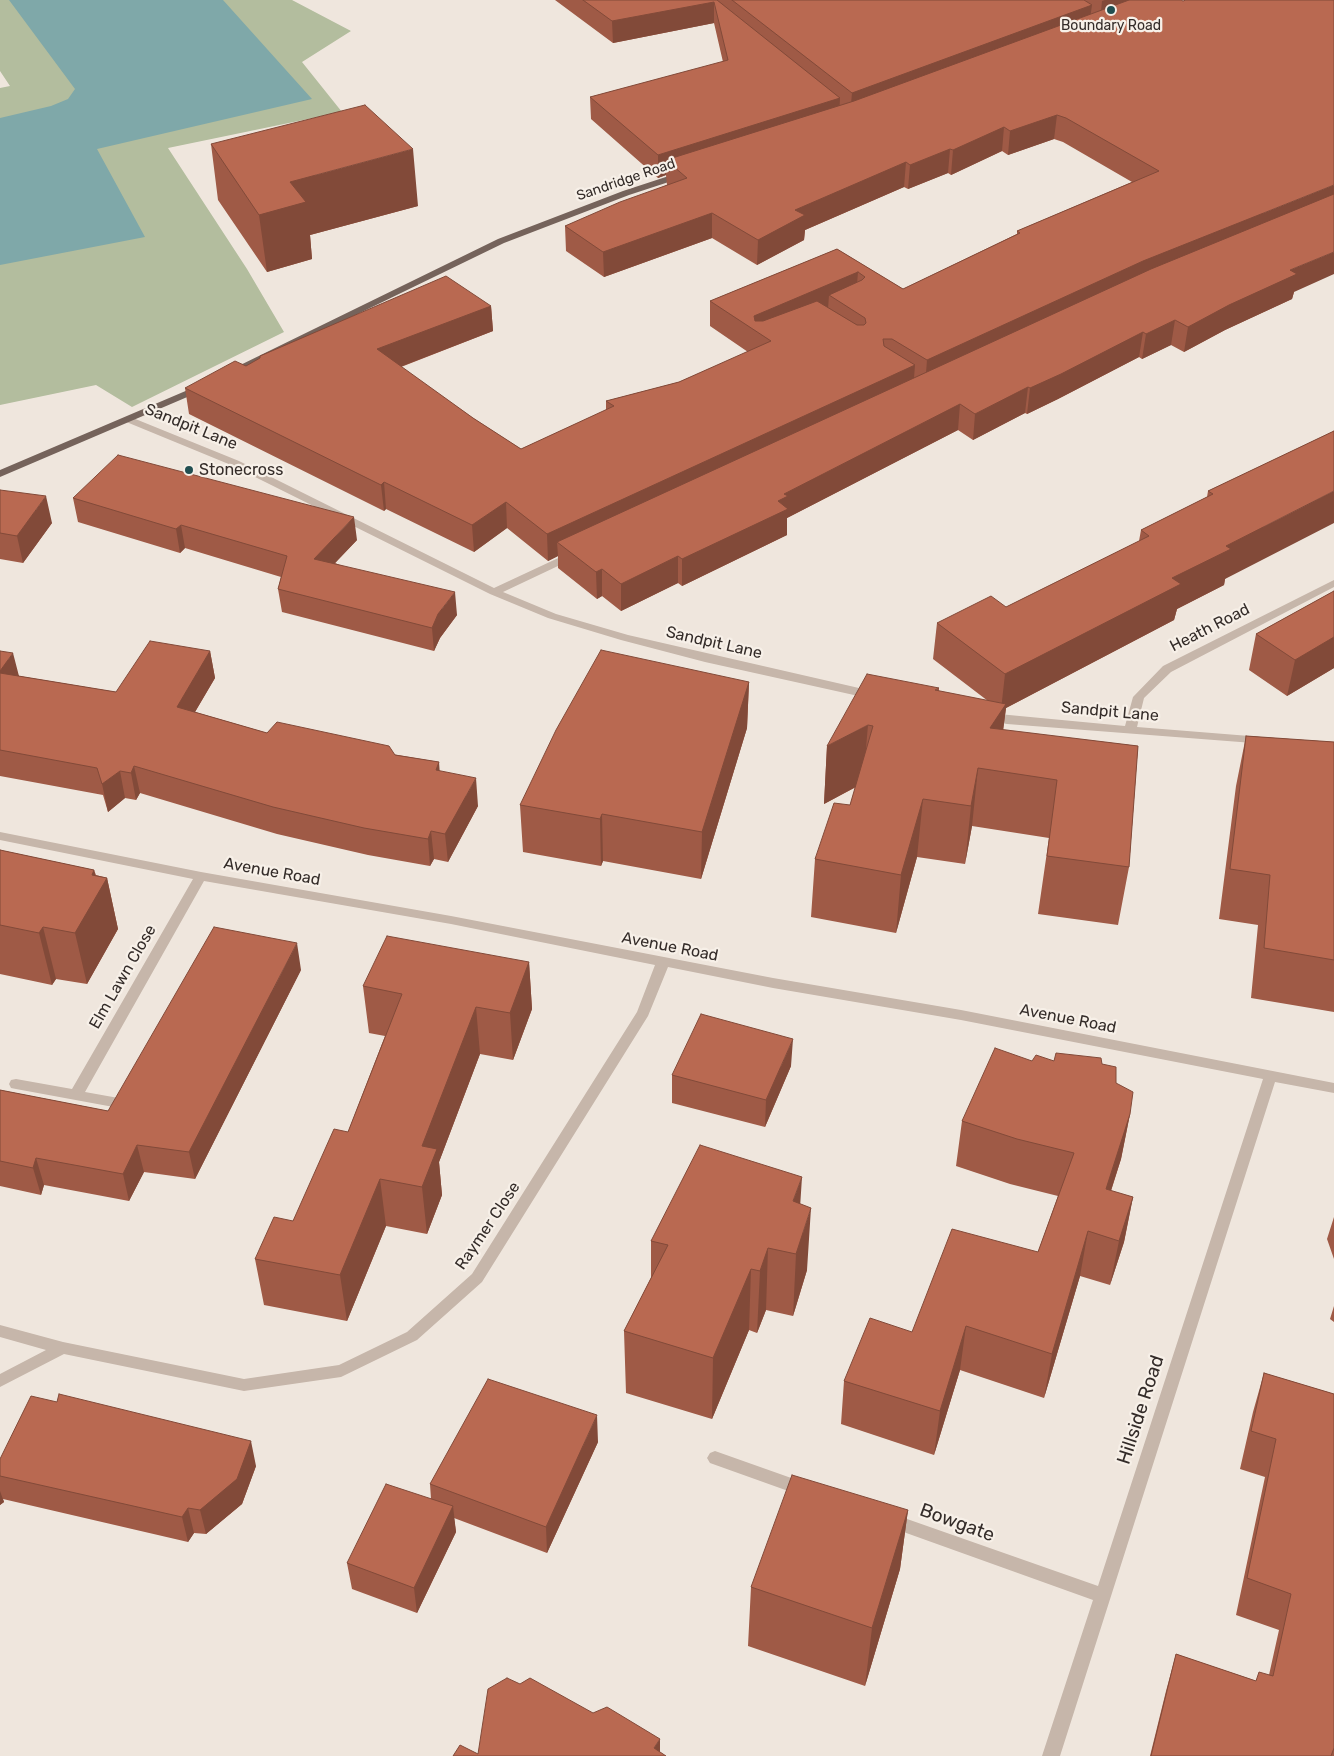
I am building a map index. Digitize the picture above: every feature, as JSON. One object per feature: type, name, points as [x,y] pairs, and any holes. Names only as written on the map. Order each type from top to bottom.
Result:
[{"type":"main road","name":"Sandridge Road","points":[[128,419],[218,379],[501,241],[626,193],[691,172]]},
{"type":"main road","points":[[0,474],[128,419]]},
{"type":"street","name":"Sandpit Lane","points":[[128,419],[235,463],[494,592],[552,616],[625,638],[801,680],[884,697]]},
{"type":"street","points":[[494,592],[584,550]]},
{"type":"street","name":"Heath Road","points":[[1130,730],[1139,697],[1167,669],[1334,583]]},
{"type":"street","name":"Sandpit Lane","points":[[979,715],[1007,720],[1276,742]]},
{"type":"street","name":"Avenue Road","points":[[0,836],[201,876],[451,920],[663,962],[961,1015],[1334,1088]]},
{"type":"street","name":"Elm Lawn Close","points":[[76,1095],[201,876]]},
{"type":"street","name":"Raymer Close","points":[[0,1331],[63,1348],[244,1386],[341,1371],[412,1336],[477,1278],[643,1013],[663,962]]},
{"type":"street","name":"Hillside Road","points":[[1051,1756],[1101,1595],[1270,1076]]},
{"type":"street","points":[[16,1084],[119,1103]]},
{"type":"street","points":[[0,1381],[63,1348]]},
{"type":"street","points":[[715,1458],[819,1495]]},
{"type":"street","name":"Bowgate","points":[[875,1515],[1101,1595]]},
{"type":"green space","points":[[0,0],[292,0],[351,31],[302,62],[342,112],[168,148],[247,269],[284,332],[132,407],[96,385],[0,405],[0,88],[10,86],[0,71]]},
{"type":"water","points":[[9,0],[223,0],[312,99],[97,149],[145,237],[0,265],[0,118],[51,106],[68,99],[75,89]]},
{"type":"building","points":[[583,0],[717,0],[840,98],[658,155],[590,97],[728,60],[714,2],[612,21]]},
{"type":"building","points":[[732,0],[1084,0],[1092,5],[852,93]]},
{"type":"building","points":[[1129,0],[1334,0],[1334,185],[1143,261],[927,360],[892,339],[883,339],[884,346],[915,365],[547,534],[506,502],[472,525],[384,482],[381,485],[185,388],[235,361],[246,366],[260,358],[260,356],[446,276],[491,306],[377,349],[473,418],[521,449],[614,406],[606,401],[679,382],[771,341],[710,301],[837,249],[903,289],[1020,233],[1017,231],[1159,171],[1066,118],[1057,115],[1010,131],[1004,127],[953,150],[950,149],[910,165],[906,162],[795,210],[805,215],[758,240],[712,213],[603,252],[565,226],[620,202],[687,178],[666,160],[854,101]],"holes":[[[858,272],[865,277],[829,295],[865,318],[866,323],[864,325],[857,325],[817,301],[763,321],[755,321],[754,316]]]},
{"type":"building","points":[[365,105],[413,149],[290,182],[306,202],[259,215],[211,144]]},
{"type":"building","points":[[1334,194],[1334,252],[1290,270],[1297,274],[1229,305],[1188,327],[1175,320],[1146,334],[1143,332],[1061,374],[1030,388],[1028,387],[975,414],[960,404],[784,494],[788,496],[778,501],[788,509],[682,559],[678,556],[621,584],[602,569],[596,572],[557,542],[1151,269]]},
{"type":"building","points":[[1334,431],[1334,491],[1226,546],[1231,549],[1172,578],[1181,584],[1005,674],[937,623],[991,596],[1006,607],[1149,536],[1141,530],[1213,494],[1208,491]]},
{"type":"building","points":[[118,455],[354,517],[314,559],[455,592],[438,614],[432,628],[278,589],[287,556],[181,525],[176,529],[73,498]]},
{"type":"building","points":[[0,490],[46,496],[17,536],[0,533]]},
{"type":"building","points":[[1334,591],[1334,637],[1295,660],[1256,634]]},
{"type":"building","points":[[150,641],[210,651],[177,707],[267,733],[277,722],[389,746],[395,755],[439,762],[436,770],[476,778],[445,834],[431,831],[428,839],[364,828],[273,807],[134,766],[131,773],[120,771],[102,784],[97,768],[0,750],[0,673],[116,692]]},
{"type":"building","points":[[601,650],[749,682],[702,832],[602,814],[600,819],[520,805],[556,730]]},
{"type":"building","points":[[0,651],[13,653],[0,671]]},
{"type":"building","points":[[867,674],[939,688],[935,690],[1006,704],[990,728],[1138,746],[1129,867],[1047,856],[1057,780],[978,768],[971,806],[923,799],[901,875],[815,859],[834,803],[850,805],[873,726],[868,725],[827,746]]},
{"type":"building","points":[[1246,736],[1334,742],[1334,960],[1264,948],[1270,875],[1230,869]]},
{"type":"building","points":[[0,850],[94,870],[92,875],[107,878],[75,933],[43,927],[39,933],[0,925]]},
{"type":"building","points":[[214,927],[297,943],[189,1152],[137,1145],[123,1174],[36,1158],[33,1168],[0,1161],[0,1090],[108,1111]]},
{"type":"building","points":[[387,936],[529,962],[510,1013],[476,1007],[422,1146],[437,1149],[422,1187],[380,1179],[340,1275],[255,1259],[274,1217],[293,1221],[334,1129],[348,1132],[402,994],[363,986]]},
{"type":"building","points":[[701,1014],[793,1039],[766,1100],[672,1075]]},
{"type":"building","points":[[995,1048],[1032,1061],[1036,1055],[1054,1061],[1056,1053],[1101,1058],[1102,1064],[1116,1067],[1116,1083],[1133,1092],[1130,1114],[1106,1189],[1133,1197],[1119,1241],[1088,1231],[1052,1354],[966,1326],[940,1411],[844,1381],[870,1318],[912,1332],[952,1229],[1038,1252],[1074,1153],[1017,1139],[962,1121]]},
{"type":"building","points":[[700,1145],[802,1177],[793,1201],[811,1208],[796,1254],[768,1248],[760,1271],[751,1269],[713,1358],[624,1331],[668,1245],[651,1241]]},
{"type":"building","points":[[1264,1373],[1334,1394],[1334,1748],[1331,1756],[1151,1756],[1176,1654],[1256,1681],[1259,1672],[1273,1676],[1291,1594],[1247,1578],[1276,1439],[1251,1431]]},
{"type":"building","points":[[488,1379],[597,1415],[546,1527],[430,1484]]},
{"type":"building","points":[[59,1394],[251,1441],[237,1479],[200,1510],[188,1508],[182,1517],[0,1476],[0,1459],[31,1396],[57,1402]]},
{"type":"building","points":[[792,1475],[908,1510],[872,1628],[751,1587]]},
{"type":"building","points":[[386,1484],[453,1506],[414,1588],[347,1563]]},
{"type":"building","points":[[507,1678],[520,1684],[530,1678],[593,1713],[607,1707],[660,1739],[654,1748],[666,1756],[453,1756],[460,1745],[478,1754],[488,1689]]},
{"type":"place","name":"Boundary Road","points":[[1111,10]]},
{"type":"place","name":"Stonecross","points":[[189,470]]}]
